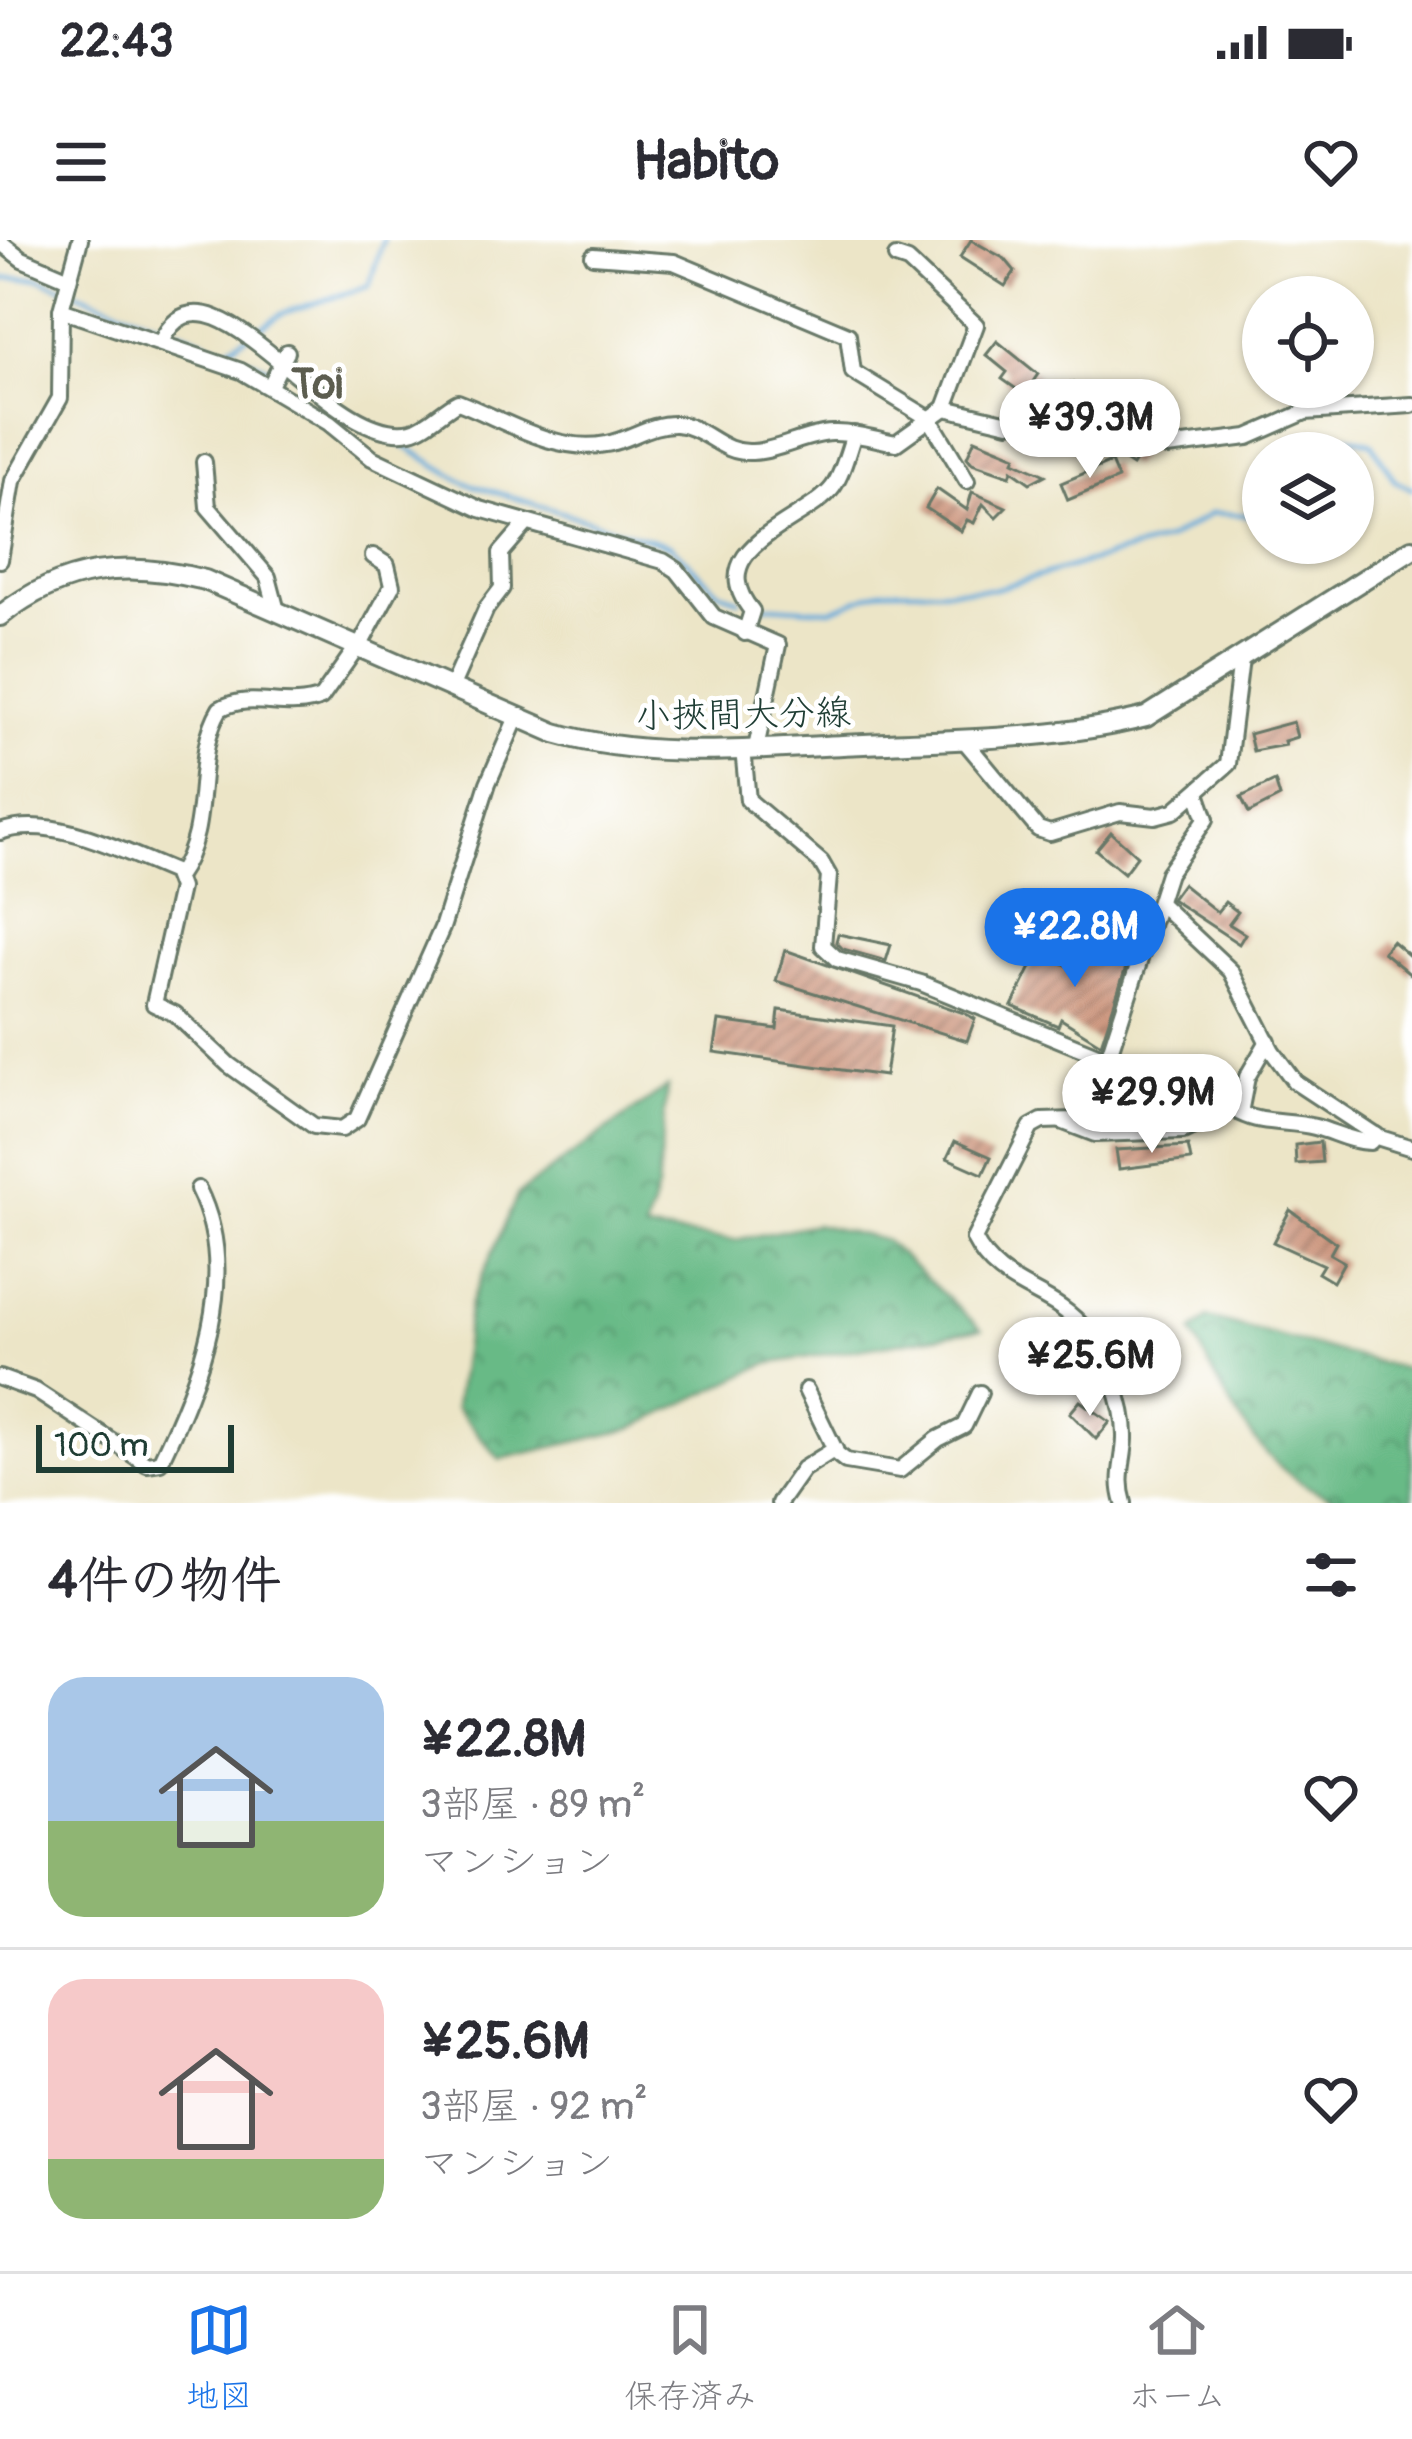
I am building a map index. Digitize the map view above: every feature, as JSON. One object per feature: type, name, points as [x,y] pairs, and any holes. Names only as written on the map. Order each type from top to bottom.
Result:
[{"type":"main road","name":"小挾間大分線","points":[[0,616],[29,593],[71,574],[121,567],[161,568],[205,580],[555,733],[637,752],[963,739],[1088,728],[1146,717],[1412,549]]},
{"type":"street","points":[[0,560],[13,481],[60,398],[61,310],[80,240]]},
{"type":"street","points":[[0,242],[22,259],[69,279]]},
{"type":"street","points":[[593,256],[674,262],[835,328],[851,341],[853,372],[930,419],[968,482]]},
{"type":"street","points":[[256,321],[285,359],[397,431],[410,431],[458,402],[532,434],[580,445],[606,444],[646,428],[677,424],[723,448],[752,452],[828,433],[896,443],[945,409],[976,325],[908,261],[896,257]]},
{"type":"street","points":[[161,342],[178,301]]},
{"type":"street","points":[[61,310],[271,385],[372,458],[460,501],[663,561],[677,570],[714,617],[772,641],[779,652],[750,749],[748,800],[821,862],[829,876],[824,946],[837,959],[921,983],[1107,1059]]},
{"type":"street","points":[[271,385],[285,359]]},
{"type":"street","points":[[945,409],[1009,423],[1028,418],[1070,391],[1167,447],[1247,437],[1305,412],[1412,405]]},
{"type":"street","points":[[745,632],[752,611],[742,598],[740,583],[755,539],[832,490],[854,434]]},
{"type":"street","points":[[204,463],[208,507],[268,577],[277,611]]},
{"type":"street","points":[[451,688],[485,609],[502,588],[501,554],[526,524]]},
{"type":"street","points":[[373,556],[387,565],[392,586],[358,647],[321,698],[289,706],[246,700],[220,709],[210,734],[194,847],[177,877],[179,888],[154,1004],[175,1014],[229,1065],[314,1126],[342,1129],[357,1119],[380,1078],[442,928],[488,783],[517,717]]},
{"type":"street","points":[[963,739],[1029,822],[1050,833],[1120,812],[1155,816],[1174,811],[1228,764],[1238,719],[1240,659]]},
{"type":"street","points":[[1124,1503],[1117,1481],[1125,1438],[1122,1414],[1090,1336],[1056,1300],[1000,1275],[974,1238],[1031,1127],[1076,1120],[1087,1111],[1168,872],[1206,819],[1197,793]]},
{"type":"street","points":[[0,832],[19,825],[48,827],[177,877]]},
{"type":"street","points":[[1159,903],[1231,971],[1295,1082],[1376,1135],[1412,1148]]},
{"type":"street","points":[[1268,1041],[1238,1105],[1240,1113],[1265,1122],[1311,1126],[1358,1142],[1370,1142],[1376,1135]]},
{"type":"street","points":[[1060,1121],[1095,1134],[1184,1131],[1238,1105]]},
{"type":"street","points":[[0,1378],[36,1391],[147,1464],[160,1462],[188,1402],[215,1289],[220,1245],[198,1189]]},
{"type":"street","points":[[806,1390],[835,1449],[846,1461],[908,1468],[938,1438],[964,1426],[980,1393]]},
{"type":"street","points":[[778,1503],[803,1468],[835,1449]]},
{"type":"green space","points":[[667,1087],[657,1189],[645,1231],[735,1240],[815,1224],[885,1240],[981,1329],[766,1364],[631,1429],[500,1459],[455,1407],[470,1304],[518,1194]]},
{"type":"green space","points":[[1208,1318],[1412,1371],[1412,1503],[1355,1503],[1324,1495],[1274,1461],[1236,1413],[1192,1332]]},
{"type":"building","points":[[971,240],[1005,259],[1015,271],[1005,286],[960,257]]},
{"type":"building","points":[[997,341],[1038,374],[1032,383],[1044,391],[1024,408],[1014,402],[1022,393],[1002,379],[1007,372],[986,355]]},
{"type":"building","points":[[1123,435],[1144,447],[1132,466],[1112,453]]},
{"type":"building","points":[[975,439],[1016,456],[1014,461],[1045,475],[1030,483],[1012,470],[1010,476],[972,463],[967,457]]},
{"type":"building","points":[[1111,462],[1118,479],[1068,500],[1061,483]]},
{"type":"building","points":[[937,489],[967,510],[972,492],[1006,507],[996,517],[983,504],[974,523],[967,520],[961,531],[926,508]]},
{"type":"building","points":[[1293,722],[1297,737],[1284,741],[1285,745],[1253,751],[1249,734]]},
{"type":"building","points":[[1275,781],[1280,797],[1249,813],[1241,797]]},
{"type":"building","points":[[1111,832],[1137,856],[1124,873],[1096,850]]},
{"type":"building","points":[[1182,884],[1217,912],[1225,902],[1238,912],[1229,924],[1245,934],[1239,944],[1171,899]]},
{"type":"building","points":[[838,934],[891,945],[886,961],[843,949],[836,942]]},
{"type":"building","points":[[1092,941],[1121,955],[1123,950],[1131,952],[1101,1044],[1061,1019],[1058,1026],[1012,1006],[1039,951],[1078,971]]},
{"type":"building","points":[[1392,941],[1412,958],[1412,976],[1383,952]]},
{"type":"building","points":[[785,950],[964,1013],[975,1019],[967,1041],[776,981]]},
{"type":"building","points":[[779,1010],[892,1026],[885,1076],[714,1052],[719,1021],[777,1029]]},
{"type":"building","points":[[955,1141],[991,1157],[983,1174],[947,1158]]},
{"type":"building","points":[[1320,1142],[1322,1162],[1296,1164],[1295,1145]]},
{"type":"building","points":[[1188,1146],[1191,1160],[1119,1169],[1116,1150]]},
{"type":"building","points":[[1290,1210],[1336,1243],[1330,1254],[1344,1262],[1333,1282],[1318,1273],[1323,1265],[1273,1242]]},
{"type":"building","points":[[1080,1401],[1110,1422],[1096,1439],[1070,1413]]},
{"type":"waterway","points":[[228,348],[283,313],[369,286],[383,240]]},
{"type":"waterway","points":[[0,279],[38,278],[167,326]]},
{"type":"waterway","points":[[178,330],[272,369]]},
{"type":"waterway","points":[[386,435],[466,483],[671,546],[717,590],[739,600]]},
{"type":"waterway","points":[[1374,446],[1395,481],[1412,489]]},
{"type":"waterway","points":[[755,605],[831,610],[882,590],[994,589],[1167,540],[1212,513],[1242,515]]},
{"type":"district","name":"Toi","points":[[317,383]]}]
